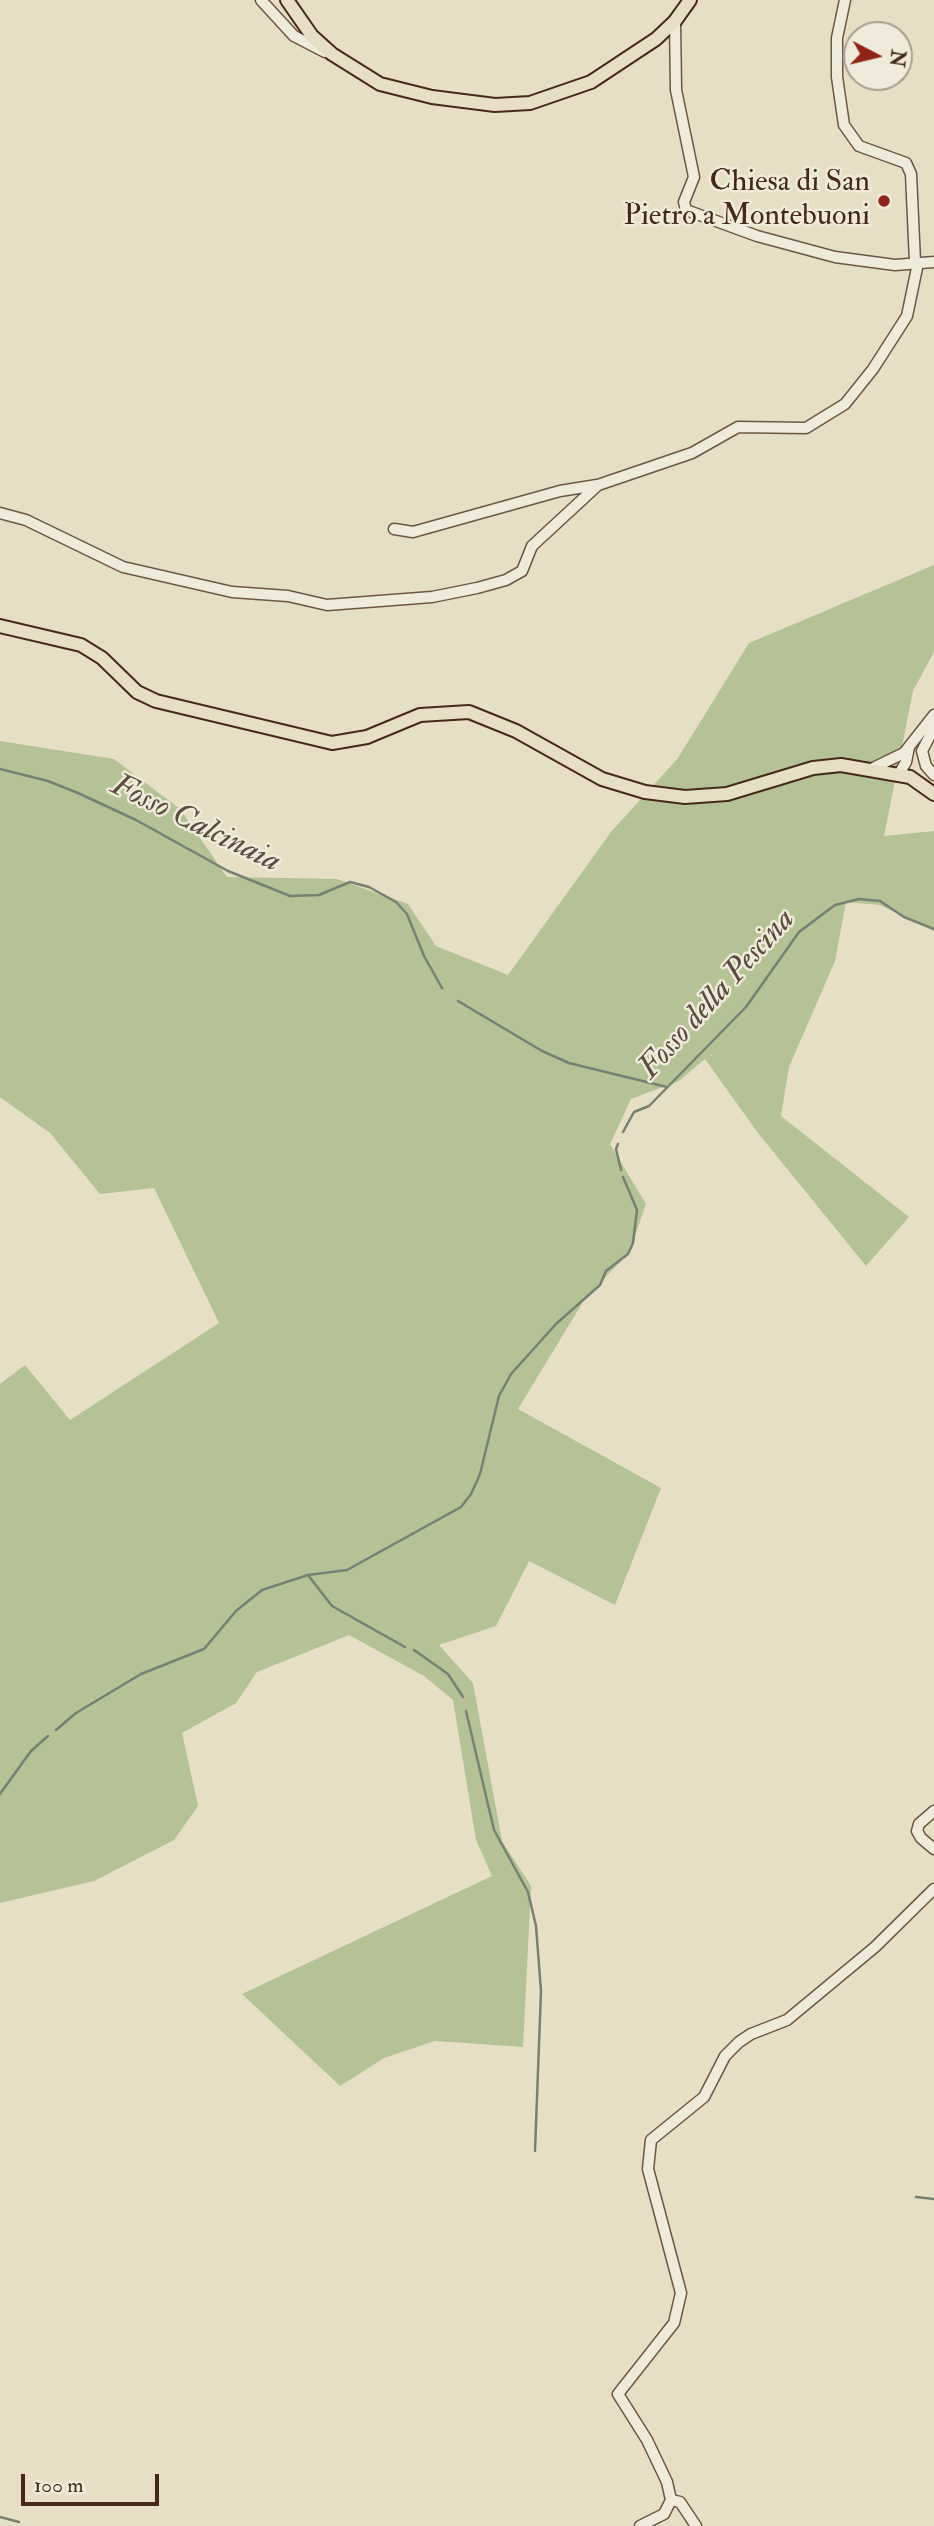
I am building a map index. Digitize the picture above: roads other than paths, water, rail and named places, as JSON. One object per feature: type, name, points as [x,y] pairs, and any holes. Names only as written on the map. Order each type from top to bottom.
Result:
[{"type":"main road","points":[[287,0],[312,36],[332,54],[380,84],[402,91],[495,105],[530,103],[591,82],[635,55],[675,20],[690,0]]},
{"type":"main road","points":[[0,626],[81,645],[102,658],[137,692],[156,701],[332,743],[367,737],[420,715],[469,712],[496,720],[620,787],[685,797],[727,794],[827,765],[873,768],[899,774],[916,779],[934,793]]},
{"type":"street","points":[[261,0],[294,36],[332,54]]},
{"type":"street","points":[[394,529],[413,532],[559,491],[598,485],[692,453],[738,427],[806,428],[845,404],[873,369],[907,316],[917,262],[911,174],[906,163],[859,146],[844,125],[837,77],[837,38],[845,0]]},
{"type":"street","points":[[675,20],[676,90],[694,177],[684,202],[687,210],[757,236],[835,257],[895,265],[934,262]]},
{"type":"street","points":[[0,513],[38,525],[123,567],[232,592],[288,596],[327,605],[432,597],[506,580],[522,571],[531,546],[598,485]]},
{"type":"street","points":[[899,774],[907,753],[933,721]]},
{"type":"street","points":[[933,721],[922,751],[926,766],[934,775]]},
{"type":"street","points":[[873,768],[907,753]]},
{"type":"street","points":[[907,753],[916,779]]},
{"type":"street","points":[[934,1811],[919,1824],[917,1831],[934,1849]]},
{"type":"street","points":[[640,2526],[664,2514],[671,2500],[667,2482],[647,2440],[618,2394],[674,2323],[680,2309],[681,2293],[648,2169],[651,2140],[704,2097],[725,2056],[739,2042],[751,2034],[787,2020],[875,1947],[934,1889]]},
{"type":"street","points":[[671,2500],[680,2502],[696,2526]]},
{"type":"waterway","name":"Fosso Calcinaia","points":[[0,769],[48,781],[78,793],[136,820],[228,871],[290,896],[319,895],[350,882],[369,887],[396,902],[407,914],[424,956],[442,988]]},
{"type":"waterway","name":"Fosso della Pescina","points":[[623,1132],[634,1112],[649,1106],[746,1007],[799,932],[835,905],[859,899],[880,901],[904,917],[934,929]]},
{"type":"waterway","name":"Fosso Calcinaia","points":[[458,1001],[542,1051],[569,1063],[667,1087]]},
{"type":"waterway","name":"Fosso della Pescina","points":[[618,1144],[616,1149],[621,1170]]},
{"type":"waterway","name":"Fosso della Pescina","points":[[56,1730],[76,1713],[141,1674],[204,1649],[236,1611],[262,1590],[308,1575],[347,1570],[461,1507],[471,1494],[480,1474],[499,1396],[511,1374],[556,1324],[600,1285],[606,1271],[628,1254],[633,1243],[637,1210],[623,1177]]},
{"type":"waterway","points":[[308,1575],[332,1606],[405,1647]]},
{"type":"waterway","points":[[414,1650],[448,1674],[463,1697]]},
{"type":"waterway","points":[[466,1711],[494,1830],[528,1892],[536,1926],[541,1991],[535,2151]]},
{"type":"waterway","name":"Fosso della Pescina","points":[[0,1794],[31,1751],[48,1736]]},
{"type":"waterway","points":[[916,2197],[934,2199]]},
{"type":"waterway","points":[[0,2517],[19,2522]]},
{"type":"place","name":"Chiesa di San Pietro a Montebuoni","points":[[884,201]]}]
